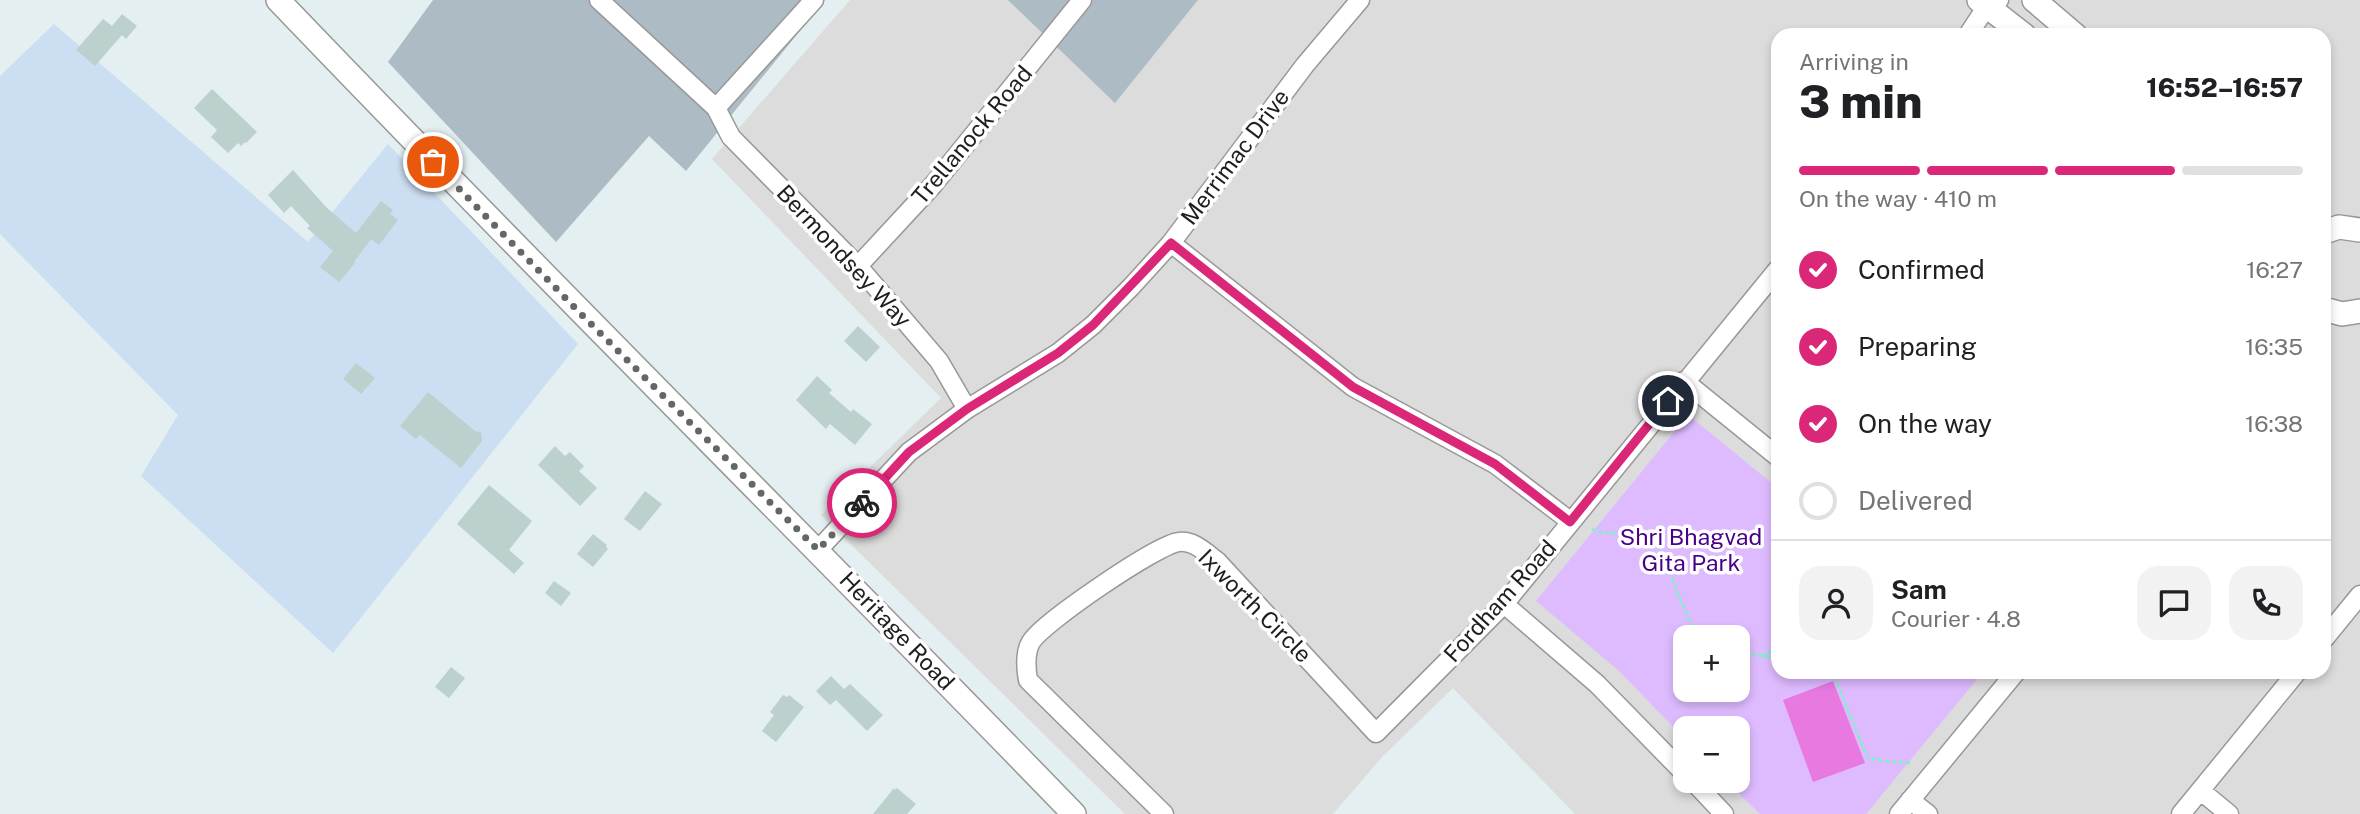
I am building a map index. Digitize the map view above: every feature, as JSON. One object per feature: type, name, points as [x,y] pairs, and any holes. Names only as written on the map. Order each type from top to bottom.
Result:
[{"type":"street","name":"Heritage Road","points":[[278,0],[583,316],[818,550],[1074,814]]},
{"type":"street","name":"Bermondsey Way","points":[[599,0],[716,108],[731,137],[858,266],[939,361],[967,409]]},
{"type":"street","points":[[716,108],[814,0]]},
{"type":"street","name":"Trellanock Road","points":[[858,266],[933,186],[1082,0]]},
{"type":"street","name":"Merrimac Drive","points":[[818,550],[909,452],[967,409],[1058,353],[1093,325],[1171,243],[1305,65],[1360,0]]},
{"type":"street","points":[[2034,0],[2068,28]]},
{"type":"street","points":[[1972,28],[1988,2],[2016,28]]},
{"type":"street","points":[[2331,229],[2360,230]]},
{"type":"street","points":[[1171,243],[1353,387],[1495,464],[1570,522]]},
{"type":"street","name":"Fordham Road","points":[[1376,733],[1504,604],[1771,277]]},
{"type":"street","points":[[2331,311],[2342,314],[2359,313]]},
{"type":"street","points":[[1684,381],[1771,451]]},
{"type":"street","name":"Ixworth Circle","points":[[1164,814],[1028,680],[1026,669],[1030,643],[1046,626],[1084,597],[1162,549],[1180,541],[1197,545],[1217,561],[1376,733]]},
{"type":"street","points":[[2331,630],[2360,595]]},
{"type":"street","points":[[1504,604],[1597,684],[1673,762]]},
{"type":"street","points":[[1928,814],[1905,807],[2009,679]]},
{"type":"street","points":[[2181,814],[2291,679]]},
{"type":"street","points":[[2200,791],[2229,814]]},
{"type":"street","points":[[1704,793],[1724,814]]},
{"type":"path","points":[[1592,528],[1598,532],[1637,536],[1658,545],[1691,625]]},
{"type":"path","points":[[1762,656],[1771,651]]},
{"type":"path","points":[[1750,654],[1771,657]]},
{"type":"path","points":[[1834,679],[1867,757],[1910,763]]},
{"type":"shaded area","points":[[433,0],[825,0],[686,171],[649,136],[556,242],[388,62]]},
{"type":"shaded area","points":[[850,0],[2360,0],[2360,814],[1575,814],[1453,688],[1382,757],[1333,814],[1125,814],[821,515],[941,398],[712,159]]},
{"type":"shaded area","points":[[1008,0],[1198,0],[1115,103]]},
{"type":"shaded area","points":[[54,24],[308,242],[388,144],[578,344],[333,653],[141,476],[178,415],[0,234],[0,76]]},
{"type":"shaded area","points":[[1833,681],[1865,763],[1813,782],[1783,700]]},
{"type":"green space","name":"Shri Bhagvad Gita Park","points":[[1688,415],[1771,482],[1771,679],[1977,679],[1866,814],[1760,814],[1738,793],[1750,793],[1750,716],[1673,716],[1673,727],[1618,670],[1536,601]]},
{"type":"building","points":[[122,14],[137,26],[126,39],[122,35],[95,66],[76,50],[103,19],[112,26]]},
{"type":"building","points":[[212,89],[257,132],[246,143],[241,146],[238,143],[228,153],[211,137],[217,130],[194,108]]},
{"type":"building","points":[[293,170],[326,207],[356,233],[381,201],[393,210],[390,214],[398,220],[379,245],[371,239],[339,282],[320,267],[333,251],[307,228],[310,226],[291,206],[284,213],[268,195]]},
{"type":"building","points":[[858,326],[880,347],[866,362],[844,341]]},
{"type":"building","points":[[356,363],[375,378],[361,394],[343,379]]},
{"type":"building","points":[[817,376],[832,390],[829,393],[851,412],[853,409],[872,424],[855,445],[830,424],[826,429],[796,400]]},
{"type":"building","points":[[428,392],[475,431],[481,432],[482,441],[461,468],[420,435],[416,439],[400,426]]},
{"type":"building","points":[[555,446],[565,456],[570,452],[584,466],[579,471],[597,488],[580,506],[538,465]]},
{"type":"building","points":[[489,485],[532,521],[509,550],[524,563],[514,574],[457,524]]},
{"type":"building","points":[[645,491],[662,504],[640,531],[624,519]]},
{"type":"building","points":[[593,534],[607,545],[608,549],[593,567],[577,554]]},
{"type":"building","points":[[554,581],[571,593],[561,606],[545,593]]},
{"type":"building","points":[[451,667],[465,678],[449,698],[435,687]]},
{"type":"building","points":[[831,676],[844,689],[850,684],[883,715],[867,731],[836,700],[830,705],[816,691]]},
{"type":"building","points":[[783,695],[789,695],[804,707],[776,742],[762,731],[774,715],[770,712]]},
{"type":"building","points":[[894,788],[916,804],[907,814],[873,814]]},
{"type":"way so far","points":[[433,162],[818,550],[862,503]]},
{"type":"route","points":[[862,503],[909,452],[967,409],[1058,353],[1093,325],[1171,243],[1353,387],[1495,464],[1570,522],[1668,401]]}]
